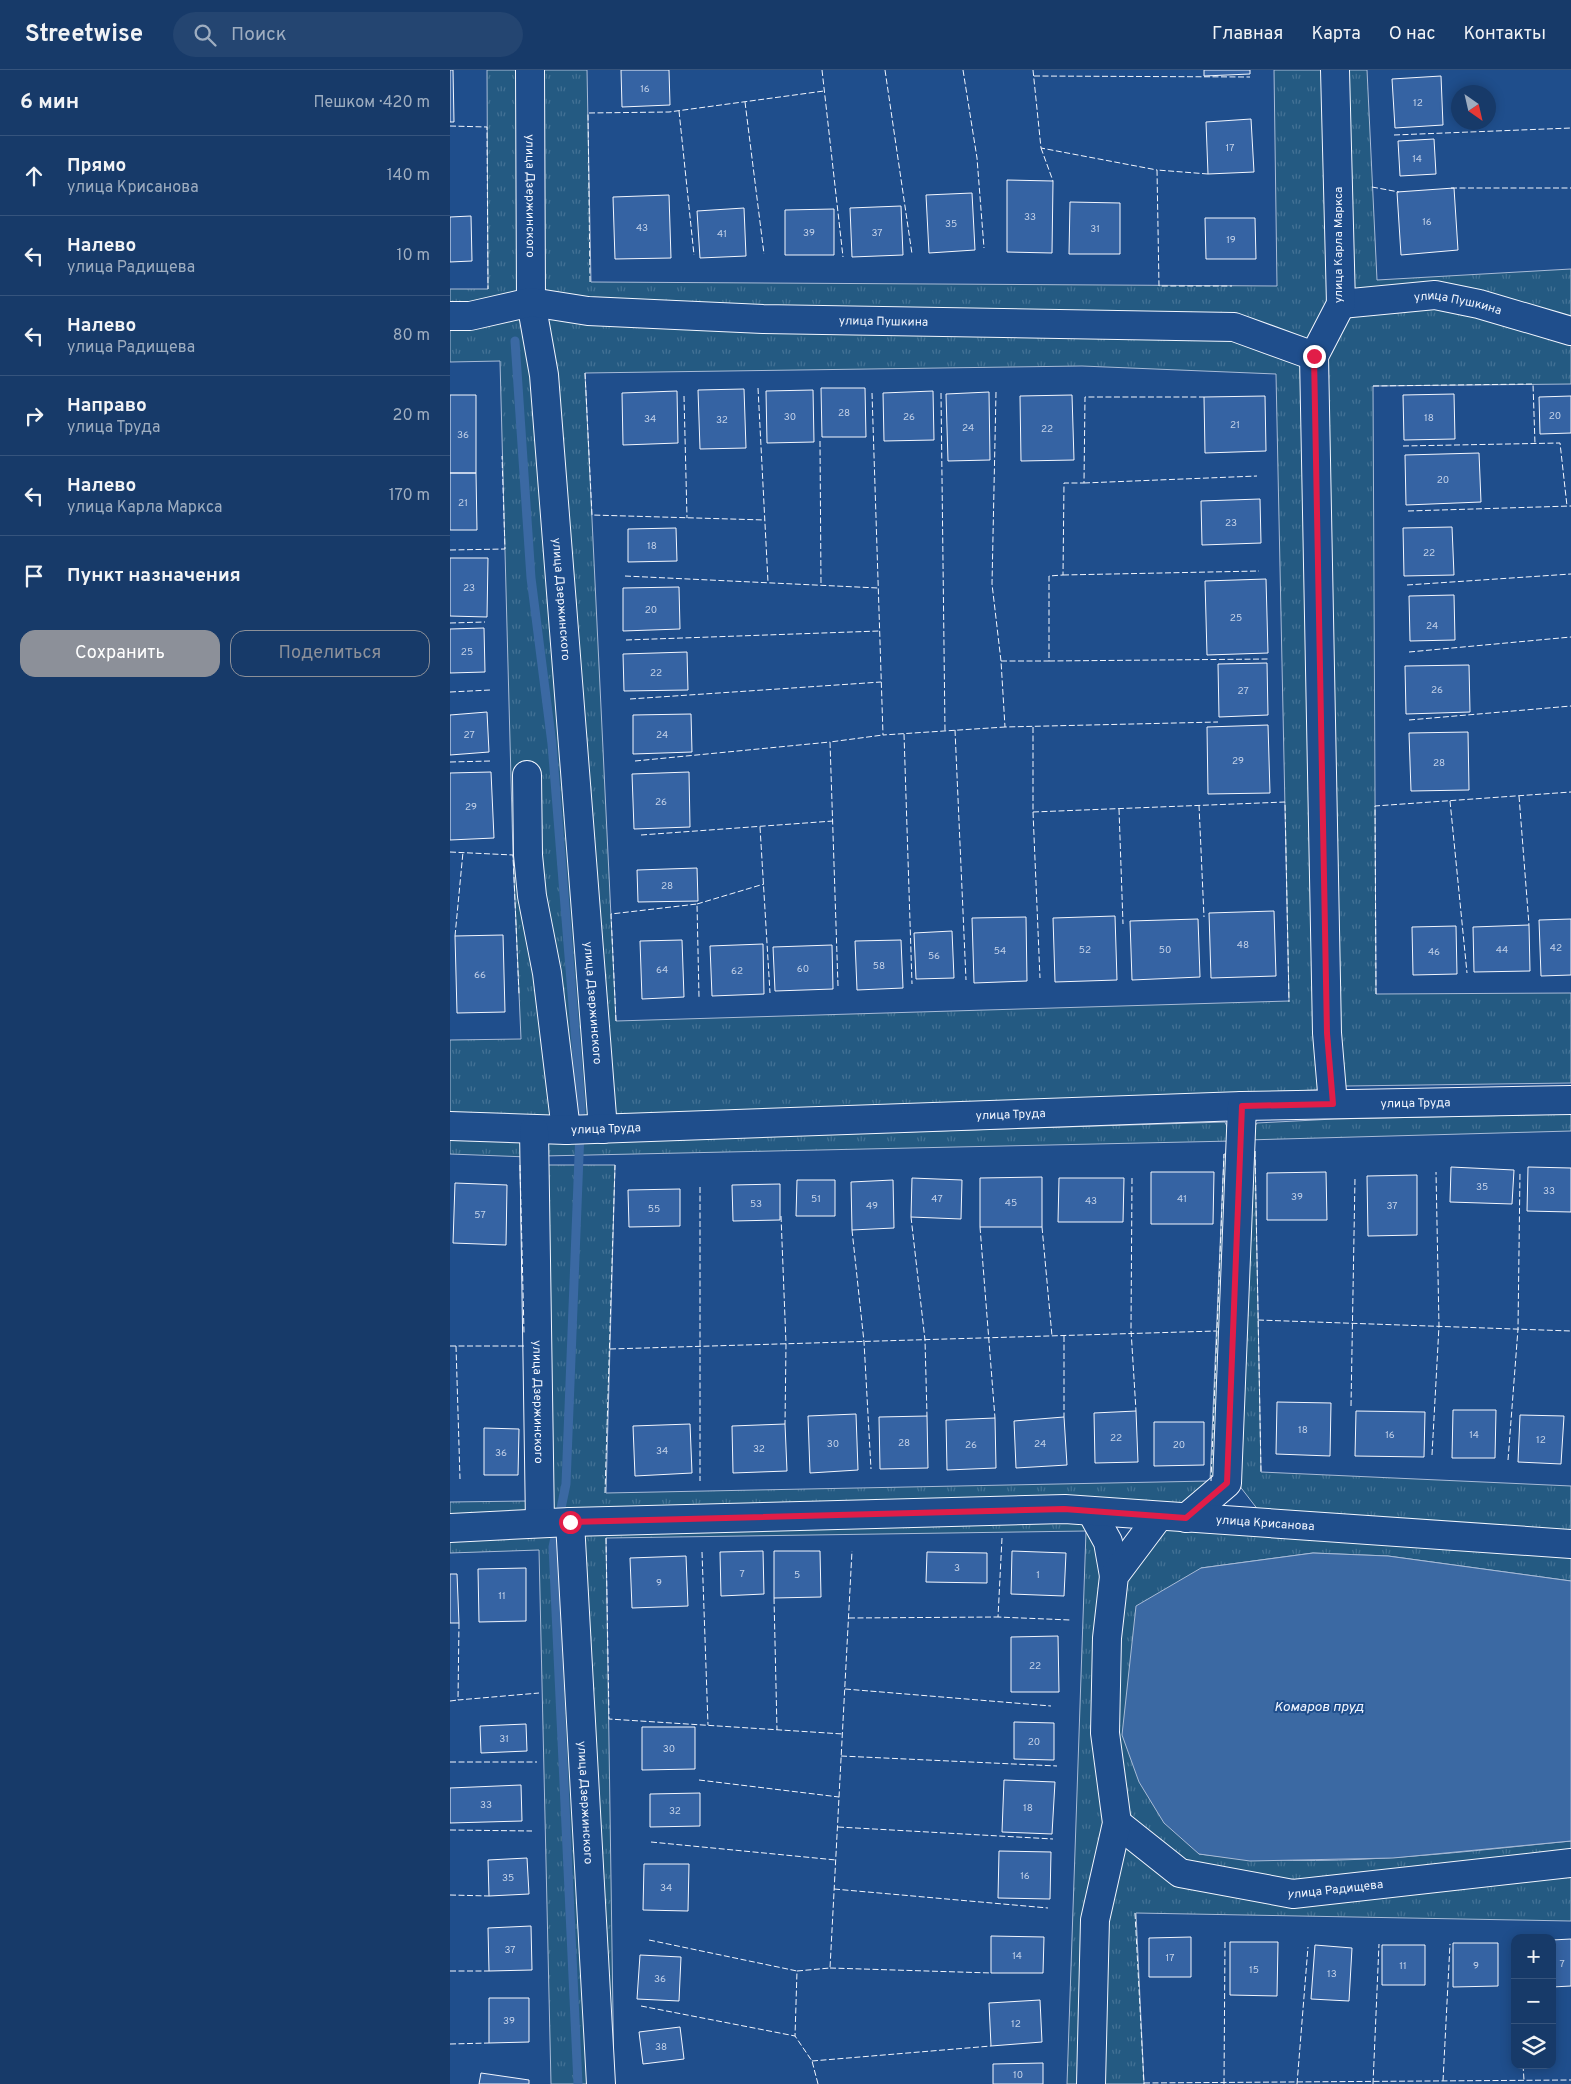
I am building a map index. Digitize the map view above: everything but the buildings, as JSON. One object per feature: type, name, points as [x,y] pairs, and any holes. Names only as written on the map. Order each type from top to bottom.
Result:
[{"type":"street","name":"улица Дзержинского","points":[[530,70],[531,302],[544,385],[603,1129]]},
{"type":"street","name":"улица Карла Маркса","points":[[1333,1104],[1327,1033],[1314,356],[1341,304],[1335,70]]},
{"type":"street","name":"улица Пушкина","points":[[1341,304],[1435,295],[1479,304],[1571,331]]},
{"type":"street","name":"улица Пушкина","points":[[450,316],[470,316],[531,302],[588,311],[763,319],[1234,327],[1314,356]]},
{"type":"street","points":[[527,775],[528,854],[532,896],[547,972],[566,1130]]},
{"type":"street","name":"улица Труда","points":[[450,1126],[566,1130],[1242,1106],[1571,1100]]},
{"type":"street","points":[[1242,1106],[1227,1483],[1254,1523]]},
{"type":"street","name":"улица Дзержинского","points":[[534,1130],[540,1524]]},
{"type":"street","points":[[1186,1518],[1227,1483]]},
{"type":"street","name":"улица Крисанова","points":[[450,1528],[570,1522],[1064,1509],[1571,1544]]},
{"type":"street","points":[[1091,2084],[1095,1920],[1117,1823],[1105,1732],[1107,1638],[1114,1576],[1108,1542],[1092,1511]]},
{"type":"street","points":[[1114,1576],[1159,1516]]},
{"type":"street","name":"улица Дзержинского","points":[[570,1522],[601,2084]]},
{"type":"street","name":"улица Радищева","points":[[1117,1823],[1180,1873],[1293,1894],[1571,1862]]},
{"type":"green space","points":[[487,70],[522,70],[524,291],[450,311],[450,289],[488,289]]},
{"type":"green space","points":[[538,70],[587,70],[591,282],[1277,286],[1274,70],[1331,70],[1331,301],[1313,336],[1302,342],[765,314],[546,296],[540,284]]},
{"type":"green space","points":[[1339,70],[1367,70],[1377,280],[1571,269],[1571,324],[1348,298]]},
{"type":"green space","points":[[1431,303],[1571,341],[1571,384],[1373,386],[1376,994],[1571,993],[1571,1083],[1345,1086],[1341,1064],[1324,362],[1349,312]]},
{"type":"green space","points":[[545,312],[1234,335],[1305,368],[1323,1067],[1317,1090],[615,1116]],"holes":[[[1082,366],[1276,374],[1289,1001],[616,1021],[585,373]]]},
{"type":"green space","points":[[522,313],[527,320],[590,1117],[555,1119],[450,1114],[450,1040],[521,1039],[513,855],[500,361],[450,362],[450,322]]},
{"type":"green space","points":[[1571,1114],[1571,1131],[1246,1140],[1257,1123],[1334,1119]]},
{"type":"green space","points":[[1225,1122],[1233,1141],[543,1156],[549,1143]]},
{"type":"green space","points":[[450,1138],[524,1142],[528,1157],[450,1154]]},
{"type":"green space","points":[[1245,1151],[1255,1151],[1261,1472],[1571,1486],[1571,1537],[1262,1515],[1235,1480]]},
{"type":"green space","points":[[1232,1153],[1220,1480],[1183,1511],[549,1516],[542,1165],[615,1165],[606,1493],[1210,1481],[1224,1154]]},
{"type":"green space","points":[[520,1165],[528,1165],[533,1517],[450,1521],[450,1502],[527,1501]]},
{"type":"green space","points":[[1088,1518],[1105,1544],[1110,1822],[1085,2084],[1067,2084],[1086,1531],[606,1538],[614,2084],[579,1528]]},
{"type":"green space","points":[[563,1528],[596,2084],[551,2084],[539,1550],[450,1553],[450,1534]]},
{"type":"green space","points":[[1162,1529],[1571,1552],[1571,1581],[1388,1556],[1313,1553],[1201,1568],[1199,1854],[1246,1859],[1339,1860],[1432,1855],[1571,1841],[1571,1858],[1292,1886],[1182,1865],[1123,1816],[1110,1734],[1124,1577]]},
{"type":"green space","points":[[1123,1835],[1177,1879],[1292,1900],[1571,1870],[1571,1921],[1136,1913],[1144,2084],[1100,2084],[1106,1925]]},
{"type":"water","name":"Комаров пруд","points":[[1313,1553],[1388,1556],[1571,1581],[1571,1841],[1393,1858],[1250,1861],[1199,1854],[1164,1823],[1139,1782],[1122,1735],[1136,1606],[1201,1568]]},
{"type":"waterway","points":[[515,341],[531,578],[552,744],[581,1106],[566,1484],[553,1547],[578,2084]]},
{"type":"fence","points":[[822,70],[843,257]]},
{"type":"fence","points":[[885,70],[912,254]]},
{"type":"fence","points":[[963,70],[977,158],[984,248]]},
{"type":"fence","points":[[1033,70],[1041,148],[1157,170]]},
{"type":"fence","points":[[1034,76],[1250,77]]},
{"type":"fence","points":[[590,282],[588,113],[669,112],[824,91]]},
{"type":"fence","points":[[745,102],[764,254]]},
{"type":"fence","points":[[679,111],[694,255]]},
{"type":"fence","points":[[450,126],[487,127],[488,289]]},
{"type":"fence","points":[[1394,135],[1571,128]]},
{"type":"fence","points":[[1041,148],[1053,181]]},
{"type":"fence","points":[[1208,174],[1157,170],[1159,286],[1232,286]]},
{"type":"fence","points":[[1372,187],[1399,192]]},
{"type":"fence","points":[[1451,188],[1571,188]]},
{"type":"fence","points":[[585,373],[592,515],[765,520]]},
{"type":"fence","points":[[1373,386],[1533,384],[1535,444]]},
{"type":"fence","points":[[758,388],[768,582]]},
{"type":"fence","points":[[996,392],[992,584],[1001,661],[1005,727],[1218,722]]},
{"type":"fence","points":[[872,393],[883,735],[1005,727]]},
{"type":"fence","points":[[941,393],[945,731]]},
{"type":"fence","points":[[684,396],[687,518]]},
{"type":"fence","points":[[1001,661],[1049,661],[1049,576],[1063,575],[1064,483],[1084,483],[1085,397],[1204,397]]},
{"type":"fence","points":[[820,441],[821,585]]},
{"type":"fence","points":[[1403,446],[1560,443],[1567,506]]},
{"type":"fence","points":[[450,550],[505,549],[502,456]]},
{"type":"fence","points":[[1084,483],[1257,476]]},
{"type":"fence","points":[[1408,511],[1571,506]]},
{"type":"fence","points":[[1063,575],[1259,571]]},
{"type":"fence","points":[[1407,585],[1571,574]]},
{"type":"fence","points":[[625,576],[878,588]]},
{"type":"fence","points":[[450,623],[485,622]]},
{"type":"fence","points":[[626,640],[879,631]]},
{"type":"fence","points":[[1409,652],[1571,637]]},
{"type":"fence","points":[[1049,661],[1269,659]]},
{"type":"fence","points":[[630,699],[881,682]]},
{"type":"fence","points":[[450,692],[490,690]]},
{"type":"fence","points":[[1409,720],[1571,706]]},
{"type":"fence","points":[[1033,727],[1033,812],[1285,802],[1289,1002]]},
{"type":"fence","points":[[955,730],[966,980]]},
{"type":"fence","points":[[904,734],[912,984]]},
{"type":"fence","points":[[838,986],[830,742],[883,735]]},
{"type":"fence","points":[[635,761],[830,742]]},
{"type":"fence","points":[[450,762],[491,761]]},
{"type":"fence","points":[[1376,994],[1375,806],[1571,792]]},
{"type":"fence","points":[[1519,796],[1529,925]]},
{"type":"fence","points":[[1450,801],[1467,973]]},
{"type":"fence","points":[[1199,805],[1204,917]]},
{"type":"fence","points":[[1119,809],[1123,924]]},
{"type":"fence","points":[[1033,812],[1040,978]]},
{"type":"fence","points":[[641,835],[833,821]]},
{"type":"fence","points":[[760,827],[770,993]]},
{"type":"fence","points":[[450,852],[513,855],[519,994]]},
{"type":"fence","points":[[455,936],[463,852]]},
{"type":"fence","points":[[697,904],[764,884]]},
{"type":"fence","points":[[616,1021],[611,914],[697,904],[699,997]]},
{"type":"fence","points":[[1255,1151],[1261,1472]]},
{"type":"fence","points":[[1211,1481],[1224,1154]]},
{"type":"fence","points":[[520,1165],[524,1333]]},
{"type":"fence","points":[[605,1493],[615,1165]]},
{"type":"fence","points":[[1432,1455],[1439,1326],[1436,1172]]},
{"type":"fence","points":[[1508,1460],[1518,1329],[1520,1172]]},
{"type":"fence","points":[[1132,1178],[1131,1330],[1136,1411]]},
{"type":"fence","points":[[1351,1406],[1355,1178]]},
{"type":"fence","points":[[700,1187],[700,1481]]},
{"type":"fence","points":[[781,1216],[786,1344],[785,1424]]},
{"type":"fence","points":[[911,1217],[925,1340],[927,1416]]},
{"type":"fence","points":[[980,1227],[995,1418]]},
{"type":"fence","points":[[1042,1227],[1052,1336]]},
{"type":"fence","points":[[852,1230],[864,1342],[871,1469]]},
{"type":"fence","points":[[1258,1320],[1571,1331]]},
{"type":"fence","points":[[610,1349],[1216,1331]]},
{"type":"fence","points":[[1064,1336],[1064,1417]]},
{"type":"fence","points":[[450,1346],[524,1346]]},
{"type":"fence","points":[[456,1346],[460,1479]]},
{"type":"fence","points":[[606,1538],[609,1719],[843,1734]]},
{"type":"fence","points":[[1002,1538],[998,1617],[1070,1620]]},
{"type":"fence","points":[[818,2084],[812,2061],[795,2036],[797,1971],[830,1968],[852,1551]]},
{"type":"fence","points":[[702,1552],[708,1725]]},
{"type":"fence","points":[[774,1598],[777,1730]]},
{"type":"fence","points":[[849,1618],[998,1617]]},
{"type":"fence","points":[[459,1623],[458,1700],[539,1693]]},
{"type":"fence","points":[[845,1689],[1051,1706]]},
{"type":"fence","points":[[450,1701],[458,1700]]},
{"type":"fence","points":[[841,1756],[1057,1766]]},
{"type":"fence","points":[[450,1762],[537,1762]]},
{"type":"fence","points":[[699,1780],[839,1797]]},
{"type":"fence","points":[[838,1827],[1053,1839]]},
{"type":"fence","points":[[450,1830],[532,1831]]},
{"type":"fence","points":[[651,1842],[836,1860]]},
{"type":"fence","points":[[834,1889],[1048,1908]]},
{"type":"fence","points":[[450,1895],[489,1896]]},
{"type":"fence","points":[[1135,1913],[1144,2084]]},
{"type":"fence","points":[[649,1940],[797,1971]]},
{"type":"fence","points":[[1224,2084],[1225,1940]]},
{"type":"fence","points":[[1373,2084],[1379,1944]]},
{"type":"fence","points":[[1443,2081],[1450,1944]]},
{"type":"fence","points":[[1297,2084],[1308,1947]]},
{"type":"fence","points":[[830,1968],[991,1973]]},
{"type":"fence","points":[[450,1971],[489,1971]]},
{"type":"fence","points":[[641,2006],[795,2036]]},
{"type":"fence","points":[[450,2044],[489,2043]]},
{"type":"fence","points":[[812,2061],[991,2046]]},
{"type":"fence","points":[[1523,2069],[1524,2080]]},
{"type":"fence","points":[[1144,2083],[1571,2080]]},
{"type":"route","points":[[570,1522],[1064,1509],[1186,1518],[1227,1483],[1242,1106],[1333,1104],[1327,1033],[1314,356]]}]
